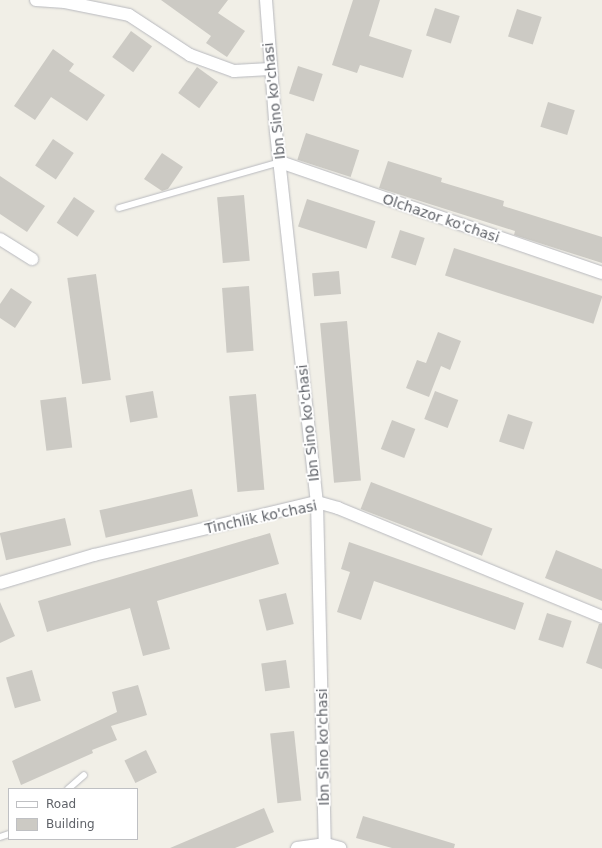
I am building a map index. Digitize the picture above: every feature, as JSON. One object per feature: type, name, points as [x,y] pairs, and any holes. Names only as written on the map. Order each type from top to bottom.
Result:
[{"type":"street","points":[[36,0],[65,2],[129,15],[190,56],[234,71],[270,69]]},
{"type":"street","name":"Ibn Sino ko'chasi","points":[[266,0],[270,69],[317,502],[326,846]]},
{"type":"street","name":"Olchazor ko'chasi","points":[[280,162],[602,273]]},
{"type":"street","points":[[0,239],[32,259]]},
{"type":"street","name":"Tinchlik ko'chasi","points":[[0,583],[94,555],[317,502],[338,508],[602,617]]},
{"type":"street","points":[[297,848],[326,846],[340,848]]},
{"type":"lane","points":[[120,208],[280,162]]},
{"type":"lane","points":[[69,788],[84,775]]},
{"type":"building","points":[[161,0],[228,0],[218,13],[245,31],[227,57],[206,43],[211,36]]},
{"type":"building","points":[[353,0],[380,0],[369,36],[412,50],[403,78],[360,65],[357,73],[332,65]]},
{"type":"building","points":[[435,8],[460,16],[451,44],[426,36]]},
{"type":"building","points":[[517,9],[542,17],[533,45],[508,37]]},
{"type":"building","points":[[131,31],[152,46],[133,72],[112,57]]},
{"type":"building","points":[[53,49],[74,64],[69,71],[105,95],[87,121],[51,97],[35,120],[14,106]]},
{"type":"building","points":[[298,66],[323,74],[314,102],[289,94]]},
{"type":"building","points":[[197,67],[218,82],[199,108],[178,93]]},
{"type":"building","points":[[548,102],[575,110],[567,135],[540,127]]},
{"type":"building","points":[[306,133],[359,150],[351,177],[297,160]]},
{"type":"building","points":[[53,139],[74,153],[56,180],[35,166]]},
{"type":"building","points":[[162,153],[183,167],[168,189],[162,191],[144,179]]},
{"type":"building","points":[[388,161],[442,178],[441,182],[504,201],[503,206],[602,237],[602,263],[514,235],[515,231],[379,188]]},
{"type":"building","points":[[0,176],[45,206],[27,232],[0,214]]},
{"type":"building","points":[[244,195],[250,261],[223,263],[217,197]]},
{"type":"building","points":[[74,197],[95,211],[77,237],[57,223]]},
{"type":"building","points":[[307,199],[375,221],[367,249],[298,227]]},
{"type":"building","points":[[400,230],[425,238],[416,266],[391,258]]},
{"type":"building","points":[[454,248],[602,296],[593,324],[445,276]]},
{"type":"building","points":[[339,271],[341,294],[314,296],[312,273]]},
{"type":"building","points":[[96,274],[111,380],[82,384],[67,278]]},
{"type":"building","points":[[249,286],[254,351],[227,353],[222,288]]},
{"type":"building","points":[[11,288],[32,302],[15,328],[0,318],[0,304]]},
{"type":"building","points":[[347,321],[361,480],[334,483],[320,323]]},
{"type":"building","points":[[438,332],[461,341],[450,370],[441,366],[429,397],[406,388],[417,360],[426,363]]},
{"type":"building","points":[[153,391],[158,418],[130,422],[125,396]]},
{"type":"building","points":[[435,391],[458,400],[448,428],[424,419]]},
{"type":"building","points":[[256,394],[264,490],[237,492],[229,396]]},
{"type":"building","points":[[66,397],[72,448],[46,451],[40,400]]},
{"type":"building","points":[[508,414],[533,422],[524,450],[499,442]]},
{"type":"building","points":[[392,420],[415,429],[404,458],[381,449]]},
{"type":"building","points":[[371,482],[492,529],[482,556],[361,509]]},
{"type":"building","points":[[192,489],[198,516],[106,538],[99,510]]},
{"type":"building","points":[[65,518],[71,545],[6,560],[0,533]]},
{"type":"building","points":[[270,533],[279,564],[157,601],[170,649],[143,656],[130,608],[47,632],[38,601]]},
{"type":"building","points":[[349,542],[524,603],[515,630],[374,581],[361,620],[337,612],[350,572],[341,569]]},
{"type":"building","points":[[556,550],[602,569],[602,601],[545,578]]},
{"type":"building","points":[[286,593],[294,624],[267,631],[259,600]]},
{"type":"building","points":[[0,602],[15,636],[0,643]]},
{"type":"building","points":[[547,613],[572,621],[563,648],[538,640]]},
{"type":"building","points":[[599,624],[602,624],[602,669],[586,663]]},
{"type":"building","points":[[286,660],[290,688],[265,691],[261,663]]},
{"type":"building","points":[[32,670],[41,701],[15,708],[6,677]]},
{"type":"building","points":[[138,685],[147,715],[111,726],[117,740],[92,750],[93,753],[21,785],[12,761],[117,712],[112,692]]},
{"type":"building","points":[[294,731],[301,801],[277,803],[270,734]]},
{"type":"building","points":[[146,750],[157,772],[135,783],[124,761]]},
{"type":"building","points":[[264,808],[274,832],[235,848],[170,848]]},
{"type":"building","points":[[363,816],[455,844],[454,848],[392,848],[356,838]]}]
